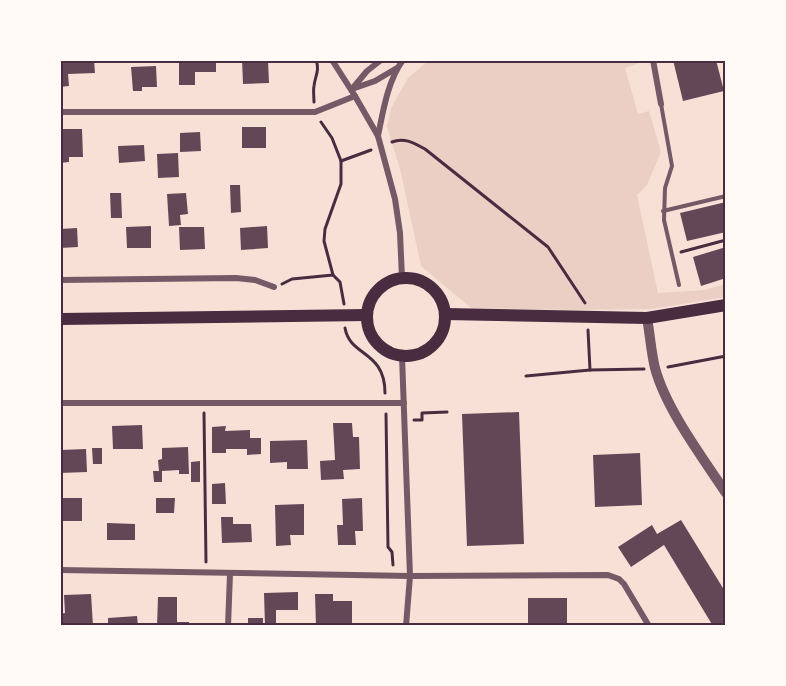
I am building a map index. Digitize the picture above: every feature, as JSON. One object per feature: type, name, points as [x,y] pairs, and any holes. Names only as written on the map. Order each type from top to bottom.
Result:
[{"type":"main road","points":[[402,278],[426,283],[439,297],[445,314],[440,336],[424,352],[413,356],[390,353],[373,338],[368,327],[367,315],[374,294],[382,286],[402,278]]},
{"type":"main road","points":[[445,314],[647,318],[726,305]]},
{"type":"main road","points":[[60,319],[367,315]]},
{"type":"street","points":[[332,60],[378,136],[395,199],[400,233],[402,278]]},
{"type":"street","points":[[353,93],[367,71],[381,60]]},
{"type":"street","points":[[378,136],[386,101],[403,60]]},
{"type":"street","points":[[653,60],[661,104]]},
{"type":"street","points":[[60,112],[315,112],[398,68]]},
{"type":"street","points":[[60,280],[236,278],[255,280],[274,287]]},
{"type":"street","points":[[647,318],[655,369],[682,426],[726,493]]},
{"type":"street","points":[[402,356],[410,576],[406,626]]},
{"type":"street","points":[[60,403],[404,403]]},
{"type":"street","points":[[60,570],[410,576],[608,575],[619,579],[624,584],[649,626]]},
{"type":"street","points":[[228,626],[230,574]]},
{"type":"lane","points":[[661,104],[672,166],[665,188],[663,212],[679,285]]},
{"type":"lane","points":[[663,212],[726,196]]},
{"type":"path","points":[[341,161],[397,140],[413,142],[425,149],[548,247],[585,304],[590,370]]},
{"type":"path","points":[[672,255],[726,240]]},
{"type":"path","points":[[526,376],[590,370],[655,369],[726,356]]},
{"type":"path","points":[[204,403],[206,573]]},
{"type":"path","points":[[386,421],[422,420],[422,413],[447,412]]},
{"type":"shaded area","points":[[429,60],[636,60],[637,64],[625,68],[638,114],[649,111],[661,152],[647,185],[637,195],[658,293],[704,290],[726,284],[726,297],[652,309],[471,308],[421,266],[400,169],[387,127],[391,108],[408,78]]},
{"type":"building","points":[[60,60],[94,60],[95,73],[68,74],[69,86],[60,87]]},
{"type":"building","points":[[179,60],[216,60],[216,72],[195,72],[195,85],[179,85]]},
{"type":"building","points":[[242,60],[268,60],[269,83],[243,84]]},
{"type":"building","points":[[673,60],[716,60],[724,91],[683,101]]},
{"type":"building","points":[[156,66],[157,87],[142,87],[142,91],[133,91],[131,67]]},
{"type":"building","points":[[242,127],[266,127],[266,148],[242,148]]},
{"type":"building","points":[[60,129],[82,129],[83,157],[69,157],[69,162],[60,163]]},
{"type":"building","points":[[200,132],[201,151],[180,152],[180,133]]},
{"type":"building","points":[[144,145],[145,161],[119,163],[118,146]]},
{"type":"building","points":[[178,153],[179,177],[158,178],[157,154]]},
{"type":"building","points":[[230,185],[240,185],[241,212],[231,213]]},
{"type":"building","points":[[110,193],[121,193],[122,218],[111,218]]},
{"type":"building","points":[[186,193],[188,214],[180,215],[181,225],[169,226],[167,194]]},
{"type":"building","points":[[726,202],[726,232],[687,241],[680,213]]},
{"type":"building","points":[[151,226],[151,248],[127,248],[126,227]]},
{"type":"building","points":[[267,226],[268,248],[241,250],[240,228]]},
{"type":"building","points":[[179,227],[204,227],[205,249],[180,250]]},
{"type":"building","points":[[77,228],[78,247],[60,248],[60,229]]},
{"type":"building","points":[[726,247],[726,278],[701,286],[693,257]]},
{"type":"building","points":[[519,412],[524,544],[467,546],[462,414]]},
{"type":"building","points":[[333,423],[352,423],[353,437],[359,437],[360,469],[343,470],[344,479],[321,480],[320,461],[335,460]]},
{"type":"building","points":[[142,425],[143,449],[113,449],[112,426]]},
{"type":"building","points":[[226,426],[225,431],[250,430],[250,438],[261,438],[261,454],[247,455],[247,449],[226,449],[226,453],[212,453],[212,427]]},
{"type":"building","points":[[307,440],[308,469],[287,469],[287,462],[270,463],[270,441]]},
{"type":"building","points":[[188,447],[189,474],[179,474],[179,470],[162,471],[162,482],[154,482],[153,471],[159,471],[158,460],[162,459],[162,448]]},
{"type":"building","points":[[92,448],[102,448],[102,464],[93,464]]},
{"type":"building","points":[[86,449],[87,472],[60,473],[60,450]]},
{"type":"building","points":[[640,453],[642,505],[595,507],[593,455]]},
{"type":"building","points":[[200,461],[200,482],[191,482],[191,462]]},
{"type":"building","points":[[225,483],[226,504],[212,504],[212,484]]},
{"type":"building","points":[[62,498],[82,498],[82,521],[62,521]]},
{"type":"building","points":[[156,498],[175,498],[174,513],[156,513]]},
{"type":"building","points":[[362,498],[363,531],[355,531],[356,545],[338,545],[337,525],[343,525],[342,499]]},
{"type":"building","points":[[304,504],[304,535],[290,535],[291,545],[276,546],[275,505]]},
{"type":"building","points":[[221,517],[233,517],[233,524],[251,524],[252,542],[222,543]]},
{"type":"building","points":[[681,520],[726,593],[726,626],[713,626],[664,545],[631,567],[618,547],[652,525],[657,534]]},
{"type":"building","points":[[107,523],[135,524],[135,540],[107,540]]},
{"type":"building","points":[[298,592],[298,610],[276,610],[276,626],[265,626],[264,593]]},
{"type":"building","points":[[91,594],[93,626],[60,626],[60,614],[65,613],[64,595]]},
{"type":"building","points":[[315,594],[333,594],[333,601],[352,601],[352,626],[316,626]]},
{"type":"building","points":[[158,597],[177,597],[177,622],[189,622],[189,626],[157,626]]},
{"type":"building","points":[[528,598],[567,598],[567,626],[528,626]]},
{"type":"building","points":[[137,616],[138,626],[108,626],[108,618]]},
{"type":"building","points":[[248,618],[263,618],[263,626],[248,626]]}]
